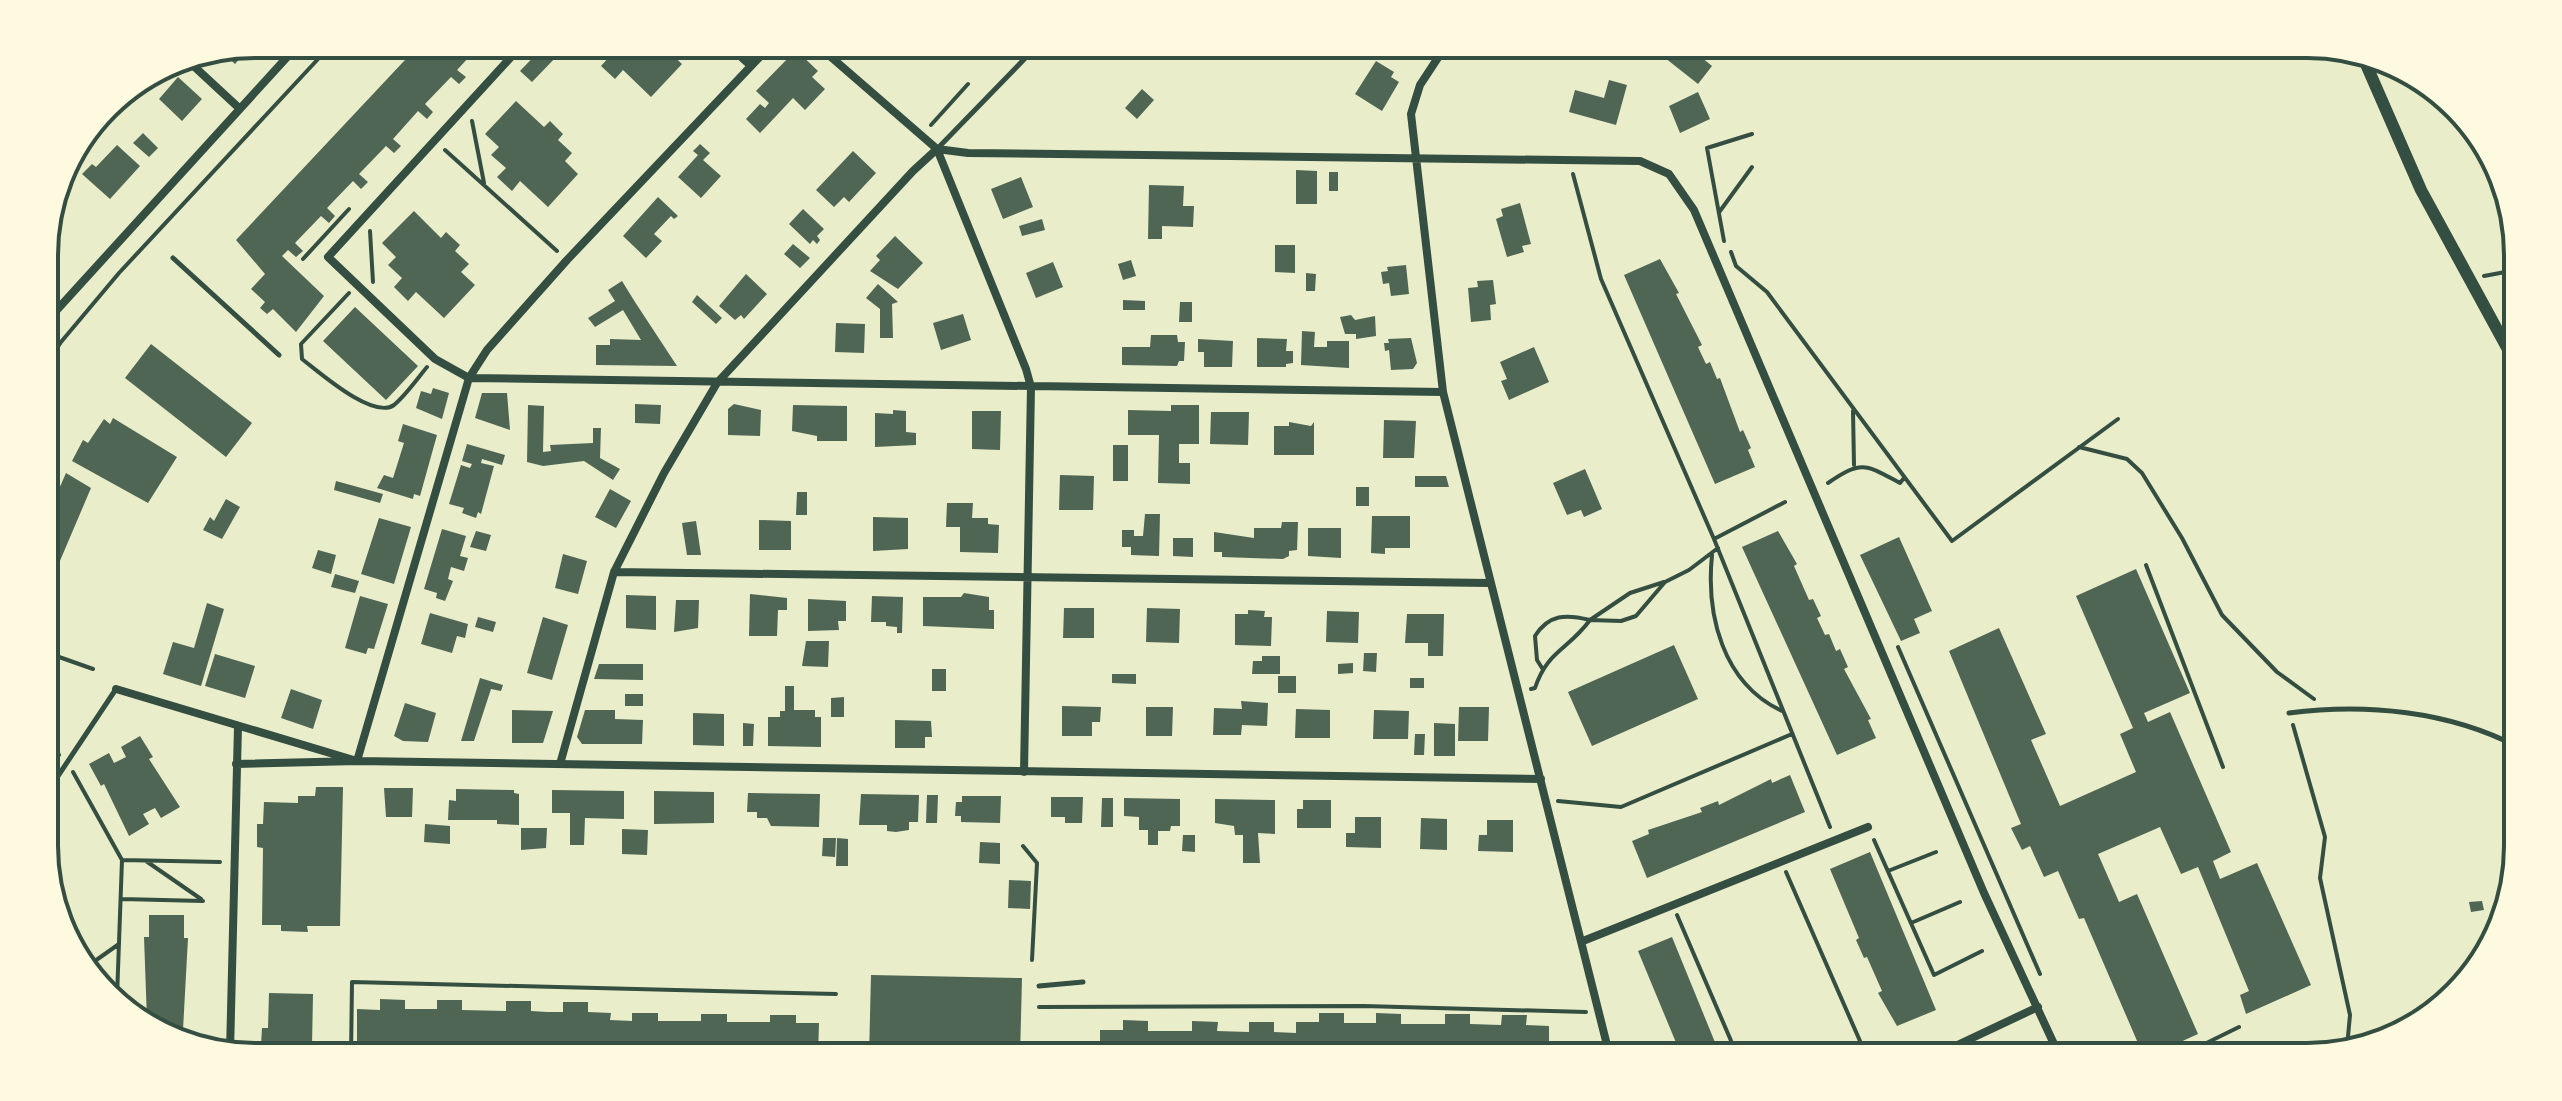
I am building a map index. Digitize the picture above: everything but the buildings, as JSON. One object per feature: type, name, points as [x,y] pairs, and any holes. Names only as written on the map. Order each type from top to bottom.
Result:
[{"type":"street","points":[[58,309],[286,58]]},
{"type":"street","points":[[510,58],[328,257],[435,359],[469,378],[1443,392]]},
{"type":"street","points":[[742,58],[750,65]]},
{"type":"street","points":[[357,761],[469,378],[487,350],[567,260],[757,58]]},
{"type":"street","points":[[832,58],[937,149],[1031,387],[1024,772]]},
{"type":"street","points":[[1439,58],[1414,99],[1411,114],[1413,157],[1443,392],[1607,1043]]},
{"type":"street","points":[[195,67],[239,108]]},
{"type":"street","points":[[2367,67],[2421,190],[2504,342]]},
{"type":"street","points":[[560,764],[614,572],[664,473],[717,383],[913,171],[937,149],[968,153],[1640,161],[1655,165],[1669,174],[1688,198],[1960,837],[2054,1043]]},
{"type":"street","points":[[614,572],[1490,583]]},
{"type":"street","points":[[116,689],[357,761]]},
{"type":"street","points":[[230,1041],[238,726]]},
{"type":"street","points":[[236,764],[357,761],[1541,779]]},
{"type":"street","points":[[1583,941],[1835,840],[1870,831]]},
{"type":"street","points":[[1962,1043],[2038,1007]]},
{"type":"lane","points":[[937,149],[1025,58]]},
{"type":"lane","points":[[173,258],[279,355]]},
{"type":"lane","points":[[58,776],[116,689]]},
{"type":"lane","points":[[2289,713],[2326,708],[2388,710],[2486,730],[2504,740]]},
{"type":"lane","points":[[1039,986],[1083,982]]},
{"type":"path","points":[[58,347],[119,273],[319,58]]},
{"type":"path","points":[[921,136],[968,84]]},
{"type":"path","points":[[468,102],[484,186]]},
{"type":"path","points":[[1752,134],[1707,148],[1728,250],[1736,266],[1767,292],[1952,541],[2118,419]]},
{"type":"path","points":[[434,140],[567,260]]},
{"type":"path","points":[[1570,160],[1601,279],[1718,548],[1835,840]]},
{"type":"path","points":[[1720,211],[1752,167]]},
{"type":"path","points":[[362,219],[369,226],[373,282],[363,291],[351,291],[301,344],[302,359],[354,397],[382,408],[394,404],[435,359]]},
{"type":"path","points":[[2470,278],[2504,272]]},
{"type":"path","points":[[1853,408],[1854,465]]},
{"type":"path","points":[[2079,447],[2127,459],[2142,473],[2182,538],[2222,615],[2277,672],[2326,708]]},
{"type":"path","points":[[1828,483],[1854,465],[1868,466],[1900,483],[1904,478]]},
{"type":"path","points":[[1714,539],[1785,502]]},
{"type":"path","points":[[1535,688],[1542,668],[1573,641],[1590,620],[1630,593],[1665,582],[1689,570],[1718,548]]},
{"type":"path","points":[[1713,552],[1710,598],[1719,638],[1742,677],[1770,705],[1783,711]]},
{"type":"path","points":[[2146,565],[2223,767]]},
{"type":"path","points":[[1542,668],[1534,644],[1541,627],[1559,616],[1621,621],[1636,616],[1665,582]]},
{"type":"path","points":[[1898,647],[2043,982]]},
{"type":"path","points":[[58,657],[93,669]]},
{"type":"path","points":[[2289,713],[2325,837],[2320,878],[2350,1015],[2348,1038]]},
{"type":"path","points":[[1546,800],[1621,807],[1792,734]]},
{"type":"path","points":[[58,753],[61,758]]},
{"type":"path","points":[[68,761],[122,860],[118,986]]},
{"type":"path","points":[[1870,831],[1934,975],[1982,951]]},
{"type":"path","points":[[1023,846],[1037,863],[1032,960]]},
{"type":"path","points":[[1888,871],[1936,852]]},
{"type":"path","points":[[122,860],[233,862]]},
{"type":"path","points":[[122,899],[203,901],[145,861]]},
{"type":"path","points":[[1781,861],[1861,1043]]},
{"type":"path","points":[[1911,923],[1960,902]]},
{"type":"path","points":[[1673,906],[1732,1043]]},
{"type":"path","points":[[95,961],[120,943]]},
{"type":"path","points":[[351,1043],[352,982],[836,994]]},
{"type":"path","points":[[1039,1007],[1349,1006],[1600,1013]]},
{"type":"path","points":[[2206,1043],[2239,1027]]}]
